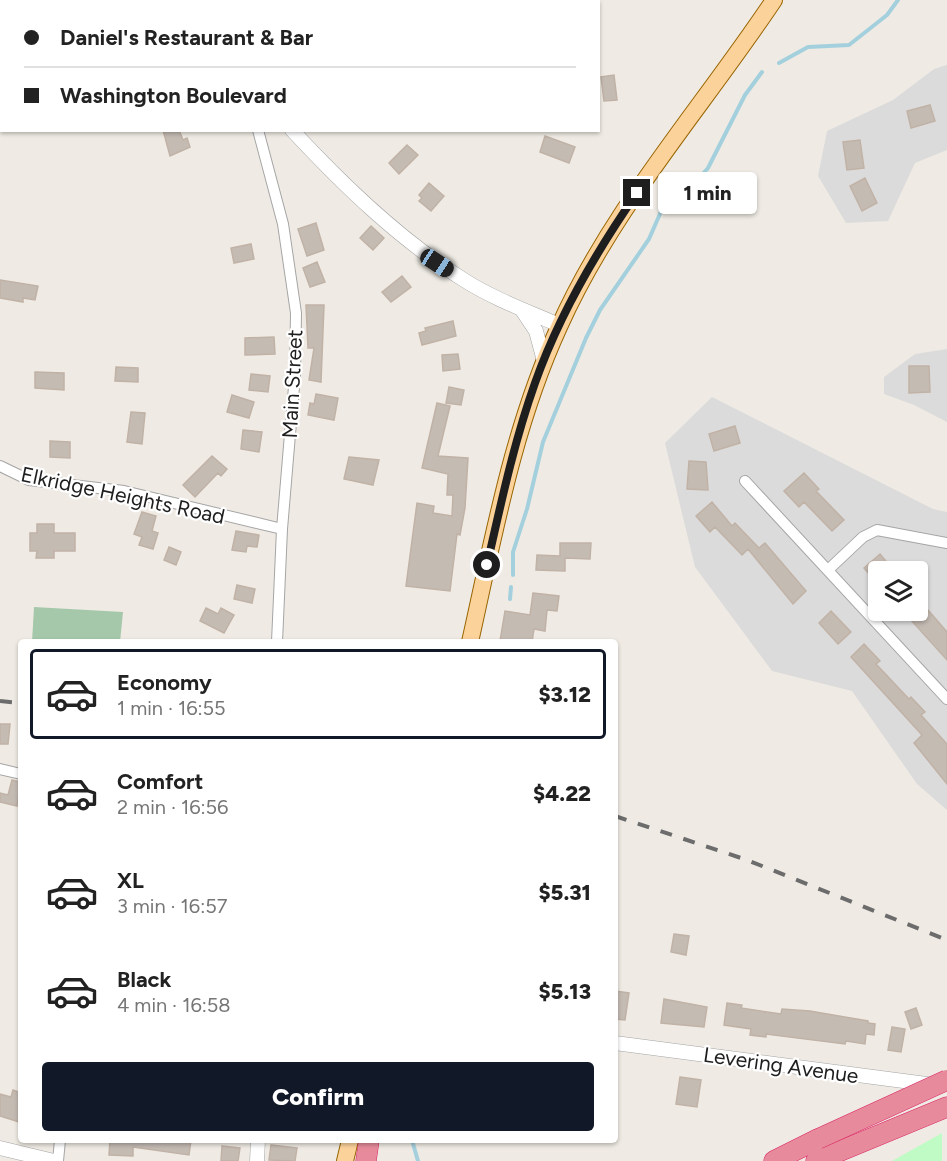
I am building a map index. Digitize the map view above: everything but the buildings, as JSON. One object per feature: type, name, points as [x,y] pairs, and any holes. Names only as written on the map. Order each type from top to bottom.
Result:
[{"type":"highway","points":[[820,1152],[947,1080]]},
{"type":"highway","points":[[774,1161],[820,1152],[947,1107]]},
{"type":"highway","points":[[364,1161],[367,1143]]},
{"type":"main road","points":[[471,639],[511,459],[544,361],[560,325],[591,265],[625,211],[774,0]]},
{"type":"main road","points":[[345,1161],[349,1143]]},
{"type":"street","name":"Main Street","points":[[259,132],[283,224],[294,296],[295,375],[282,530],[277,639]]},
{"type":"street","points":[[294,132],[417,247],[466,281],[560,325]]},
{"type":"street","points":[[520,308],[536,331],[544,361]]},
{"type":"street","name":"Elkridge Heights Road","points":[[0,465],[29,480],[140,495],[282,530]]},
{"type":"street","points":[[745,481],[947,699]]},
{"type":"street","points":[[828,570],[863,537],[877,530],[947,543]]},
{"type":"street","points":[[0,769],[18,773]]},
{"type":"street","name":"Levering Avenue","points":[[618,1043],[947,1087]]},
{"type":"street","points":[[0,1148],[56,1161],[59,1143]]},
{"type":"street","points":[[257,1161],[258,1143]]},
{"type":"shaded area","points":[[947,65],[947,150],[915,163],[888,221],[846,223],[818,176],[827,131],[893,100],[934,69]]},
{"type":"shaded area","points":[[947,349],[947,422],[914,405],[884,394],[884,377],[915,354]]},
{"type":"shaded area","points":[[712,397],[933,509],[947,512],[947,810],[917,784],[852,691],[772,671],[695,567],[665,443]]},
{"type":"green space","points":[[34,607],[123,612],[120,639],[32,639]]},
{"type":"green space","points":[[942,1133],[942,1161],[892,1161]]},
{"type":"waterway","points":[[779,63],[808,47],[849,45],[887,15],[898,0]]},
{"type":"waterway","points":[[513,575],[513,552],[527,509],[543,442],[586,338],[600,310],[649,239],[663,207],[686,184],[700,177],[708,168],[745,95],[762,72]]},
{"type":"waterway","points":[[510,599],[511,587]]},
{"type":"waterway","points":[[413,1143],[418,1161]]},
{"type":"railway","points":[[0,701],[18,703]]},
{"type":"railway","points":[[618,817],[747,860],[947,940]]},
{"type":"route","points":[[487,565],[511,459],[544,361],[591,265],[637,193]]}]
